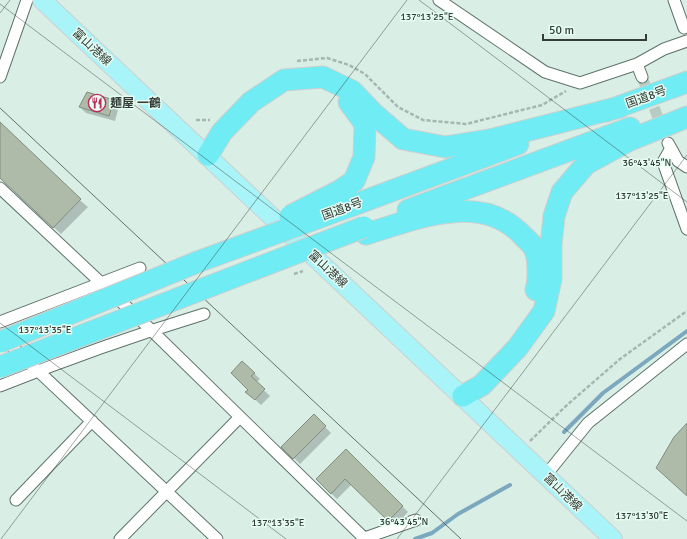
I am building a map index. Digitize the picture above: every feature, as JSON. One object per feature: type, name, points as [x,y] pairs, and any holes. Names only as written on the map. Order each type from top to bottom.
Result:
[{"type":"highway","points":[[208,155],[222,132],[250,102],[284,80],[323,77],[352,91],[374,114],[403,139],[445,147],[494,139],[620,107]]},
{"type":"highway","name":"国道8号","points":[[346,198],[620,107],[687,82]]},
{"type":"highway","points":[[0,342],[209,257],[346,198],[364,157],[365,124],[349,102],[320,87],[292,91],[261,112],[234,140],[208,155]]},
{"type":"highway","name":"国道8号","points":[[365,230],[494,177],[687,107]]},
{"type":"highway","points":[[463,396],[482,385],[518,346],[544,311],[551,279],[551,245],[554,216],[562,192],[586,164],[630,140],[687,117]]},
{"type":"highway","points":[[0,368],[218,282],[365,230],[462,210],[494,215],[519,232],[535,249],[539,279],[533,304],[507,338],[474,373],[463,396]]},
{"type":"main road","name":"富山港線","points":[[42,0],[208,155],[613,539]]},
{"type":"street","points":[[0,77],[27,0]]},
{"type":"street","points":[[439,0],[545,72],[580,83],[637,64],[664,49],[687,41]]},
{"type":"street","points":[[675,0],[684,28]]},
{"type":"street","points":[[637,64],[642,77]]},
{"type":"street","points":[[684,162],[669,145],[663,162],[687,229]]},
{"type":"street","points":[[0,188],[151,330],[363,538],[416,520]]},
{"type":"street","points":[[0,322],[140,268]]},
{"type":"street","points":[[0,386],[38,370],[151,330],[204,314]]},
{"type":"street","points":[[0,335],[217,539]]},
{"type":"street","points":[[546,475],[588,424],[687,344]]},
{"type":"street","points":[[120,539],[240,417]]},
{"type":"street","points":[[16,500],[92,421]]},
{"type":"path","points":[[295,61],[327,58],[349,65],[365,74],[398,107],[423,120],[466,124],[542,105],[580,83]]},
{"type":"path","points":[[196,120],[212,120]]},
{"type":"path","points":[[520,451],[566,405],[614,364],[687,311]]},
{"type":"building","name":"麺屋 一鶴","points":[[87,92],[114,100],[109,116],[79,107]]},
{"type":"building","points":[[0,122],[81,199],[53,228],[0,178]]},
{"type":"building","points":[[242,361],[255,373],[251,376],[265,389],[255,400],[245,392],[248,390],[231,373]]},
{"type":"building","points":[[314,414],[326,426],[293,459],[281,447]]},
{"type":"building","points":[[687,423],[687,496],[656,468],[674,437]]},
{"type":"building","points":[[346,449],[403,506],[388,521],[345,479],[331,494],[316,479]]},
{"type":"waterway","points":[[564,432],[603,393],[687,331]]},
{"type":"waterway","points":[[415,539],[432,533],[458,514],[510,485]]},
{"type":"tunnel","points":[[642,77],[663,130]]},
{"type":"tram line","points":[[0,108],[461,539]]},
{"type":"place","name":"麺屋 一鶴","points":[[97,103]]}]
